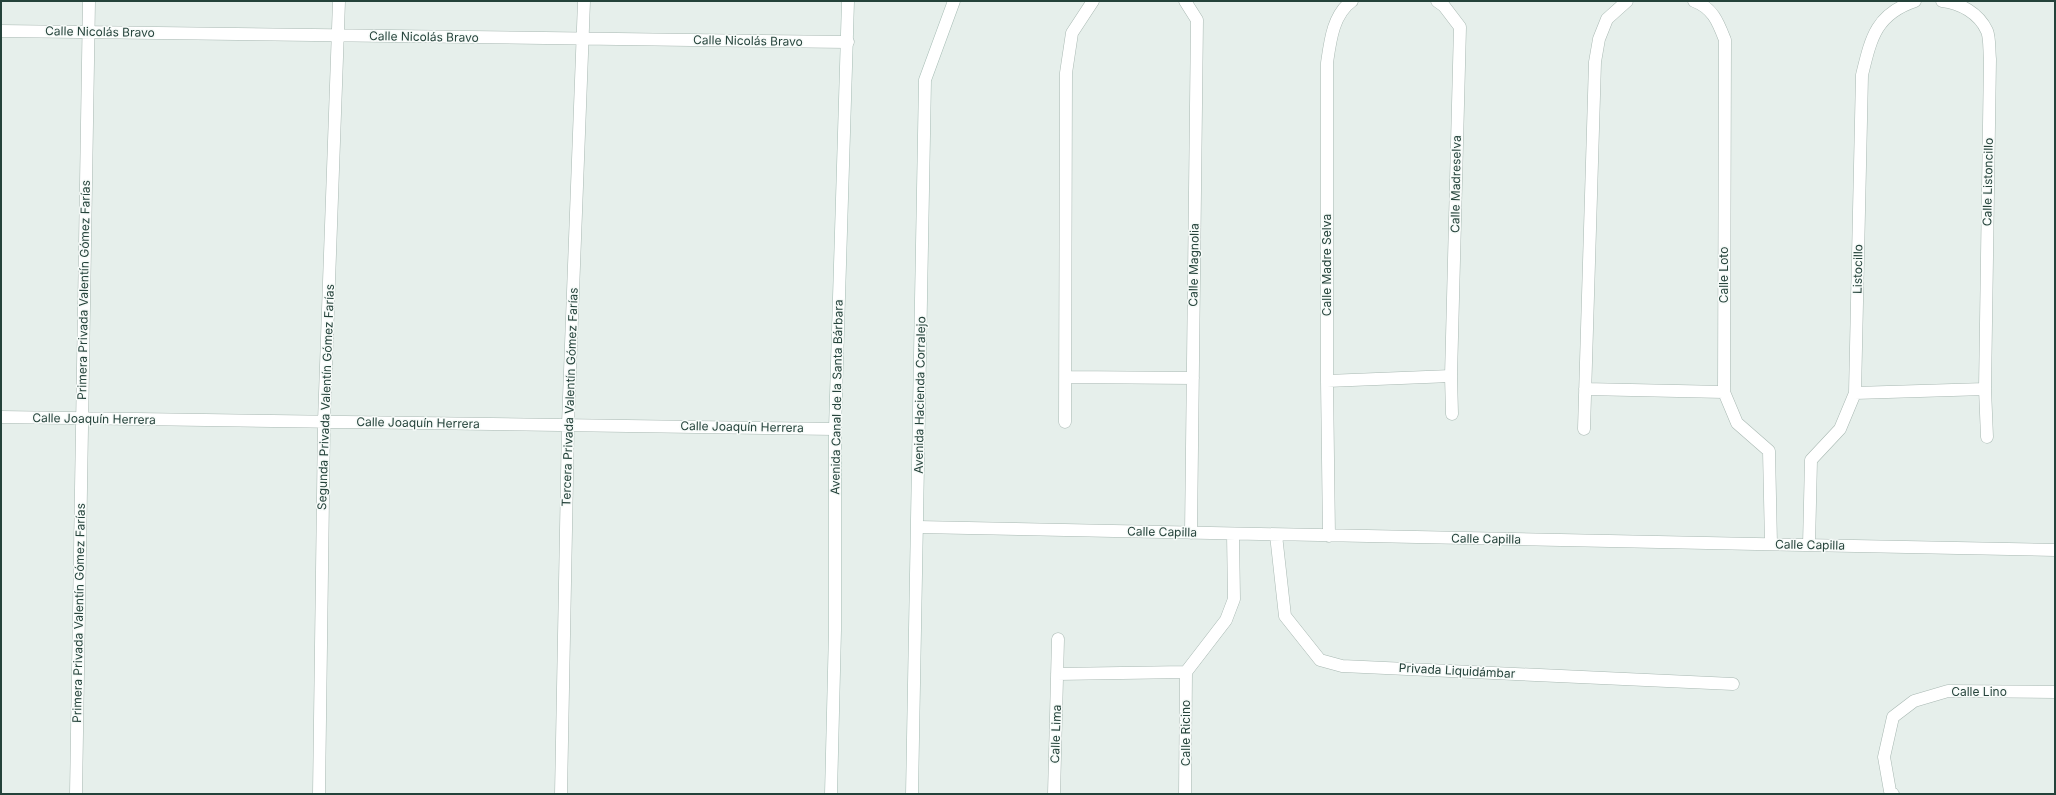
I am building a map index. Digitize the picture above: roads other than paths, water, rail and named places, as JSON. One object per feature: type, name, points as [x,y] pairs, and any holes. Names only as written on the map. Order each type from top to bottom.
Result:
[{"type":"street","name":"Primera Privada Valentín Gómez Farías","points":[[76,794],[89,1]]},
{"type":"street","name":"Segunda Privada Valentín Gómez Farías","points":[[319,794],[324,422],[339,1]]},
{"type":"street","name":"Tercera Privada Valentín Gómez Farías","points":[[561,794],[568,424],[584,1]]},
{"type":"street","name":"Avenida Canal de la Santa Bárbara","points":[[831,794],[835,630],[835,429],[848,42],[848,1]]},
{"type":"street","name":"Avenida Hacienda Corralejo","points":[[912,794],[925,80],[954,1]]},
{"type":"street","points":[[1065,422],[1066,73],[1072,33],[1093,1]]},
{"type":"street","name":"Calle Magnolia","points":[[1185,1],[1197,20],[1191,533]]},
{"type":"street","name":"Calle Madre Selva","points":[[1330,536],[1327,381],[1327,64],[1332,35],[1342,8],[1352,1]]},
{"type":"street","name":"Calle Madreselva","points":[[1437,1],[1444,6],[1460,27],[1451,376],[1452,414]]},
{"type":"street","points":[[1584,429],[1595,62],[1599,39],[1607,19],[1627,1]]},
{"type":"street","name":"Calle Loto","points":[[1694,1],[1706,5],[1718,21],[1725,40],[1724,392],[1737,423],[1770,451],[1771,544]]},
{"type":"street","name":"Listocillo","points":[[1809,545],[1811,460],[1840,429],[1855,393],[1862,75],[1871,39],[1884,19],[1899,6],[1916,1]]},
{"type":"street","name":"Calle Listoncillo","points":[[1942,1],[1953,2],[1971,11],[1987,31],[1990,59],[1985,389],[1987,437]]},
{"type":"street","name":"Calle Nicolás Bravo","points":[[1,31],[848,42]]},
{"type":"street","points":[[1327,381],[1451,376]]},
{"type":"street","points":[[1066,377],[1193,378]]},
{"type":"street","points":[[1585,389],[1724,392]]},
{"type":"street","points":[[1855,393],[1985,389]]},
{"type":"street","name":"Calle Joaquín Herrera","points":[[1,417],[835,429]]},
{"type":"street","name":"Calle Capilla","points":[[918,528],[2055,550]]},
{"type":"street","points":[[1057,674],[1186,672],[1226,620],[1234,599],[1233,534]]},
{"type":"street","name":"Privada Liquidámbar","points":[[1276,535],[1285,616],[1320,660],[1342,666],[1733,684]]},
{"type":"street","name":"Calle Lima","points":[[1054,794],[1058,639]]},
{"type":"street","name":"Calle Ricino","points":[[1186,672],[1186,794]]},
{"type":"street","name":"Calle Lino","points":[[1893,794],[1890,791],[1884,757],[1893,717],[1914,701],[1948,691],[2055,692]]}]
